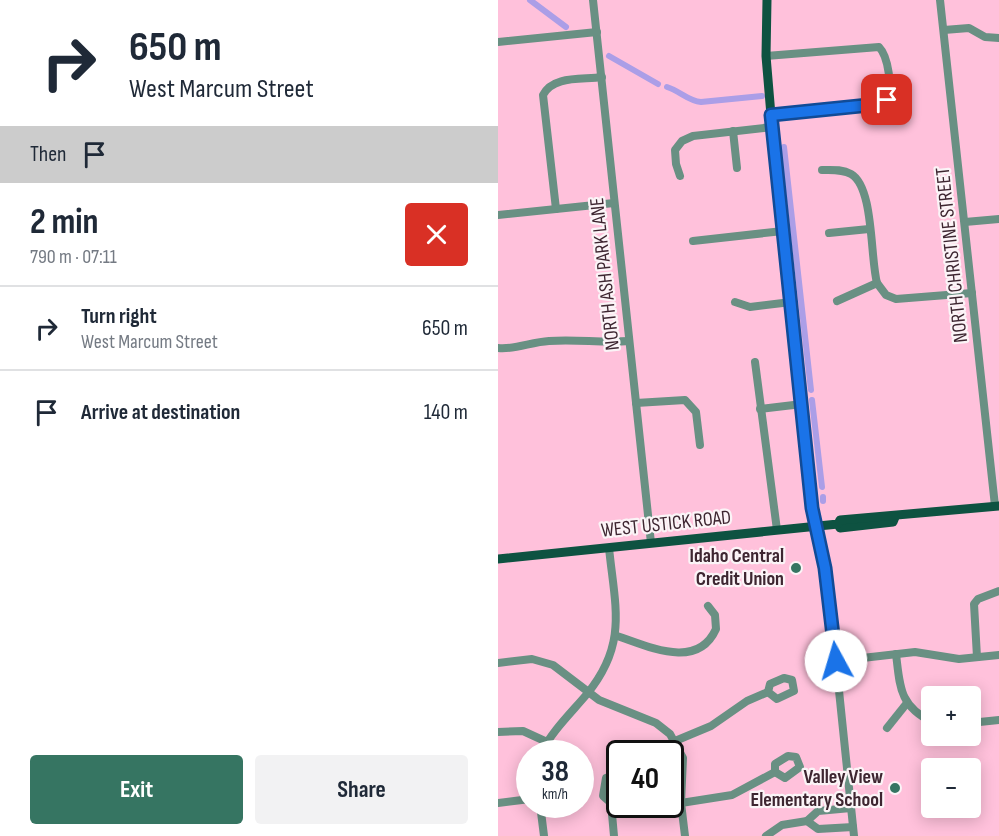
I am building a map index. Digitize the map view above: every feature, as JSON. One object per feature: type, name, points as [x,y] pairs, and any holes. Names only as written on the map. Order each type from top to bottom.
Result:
[{"type":"main road","points":[[767,0],[766,56],[772,127],[812,508],[817,526]]},
{"type":"main road","name":"WEST USTICK ROAD","points":[[498,559],[838,524],[840,520],[892,515],[895,517],[997,506]]},
{"type":"street","name":"NORTH ASH PARK LANE","points":[[593,0],[651,543]]},
{"type":"street","name":"NORTH CHRISTINE STREET","points":[[940,0],[997,506]]},
{"type":"street","points":[[944,30],[969,28],[985,37],[999,38]]},
{"type":"street","points":[[498,42],[597,32]]},
{"type":"street","points":[[766,56],[879,47],[885,53],[889,93],[887,100],[879,104],[771,115]]},
{"type":"street","points":[[556,209],[543,95],[554,82],[602,77]]},
{"type":"street","points":[[680,176],[675,150],[682,141],[693,136],[772,127]]},
{"type":"street","points":[[733,131],[737,168]]},
{"type":"street","points":[[822,170],[838,170],[852,174],[861,184],[866,198],[877,283],[886,295],[896,299],[972,293]]},
{"type":"street","points":[[498,215],[614,203]]},
{"type":"street","points":[[965,222],[999,219]]},
{"type":"street","points":[[829,233],[869,229]]},
{"type":"street","points":[[693,241],[783,231]]},
{"type":"street","points":[[837,301],[877,283]]},
{"type":"street","points":[[735,302],[750,307],[791,302]]},
{"type":"street","points":[[498,348],[509,350],[549,341],[600,343],[629,341]]},
{"type":"street","points":[[755,362],[777,530]]},
{"type":"street","points":[[636,403],[685,400],[693,404],[700,445]]},
{"type":"street","points":[[760,409],[802,404]]},
{"type":"street","points":[[817,526],[828,584],[854,836]]},
{"type":"street","points":[[549,740],[604,669],[616,636],[609,548]]},
{"type":"street","points":[[977,657],[974,604],[978,599],[999,591]]},
{"type":"street","points":[[616,636],[675,654],[688,652],[709,639],[716,629],[716,615],[708,606]]},
{"type":"street","points":[[836,661],[915,652],[948,658],[999,655]]},
{"type":"street","points":[[896,654],[900,690],[907,703],[921,714]]},
{"type":"street","points":[[498,663],[524,659],[546,662],[566,672],[588,692],[612,707],[656,723],[674,740]]},
{"type":"street","points":[[677,740],[711,726],[747,701],[768,692]]},
{"type":"street","points":[[887,728],[907,703]]},
{"type":"street","points":[[981,722],[999,720]]},
{"type":"street","points":[[498,732],[523,731],[543,740]]},
{"type":"street","points":[[684,803],[732,795],[775,772]]},
{"type":"street","points":[[606,780],[603,796],[606,799]]},
{"type":"street","points":[[498,803],[516,801]]},
{"type":"street","points":[[766,836],[783,825],[807,821],[818,812],[851,808]]},
{"type":"street","points":[[542,818],[544,836]]},
{"type":"street","points":[[612,818],[614,836]]},
{"type":"street","points":[[683,818],[685,836]]},
{"type":"street","points":[[807,821],[818,829],[853,826]]},
{"type":"waterway","points":[[530,0],[566,27]]},
{"type":"waterway","points":[[609,56],[658,84]]},
{"type":"waterway","points":[[667,87],[692,100],[701,102],[762,96]]},
{"type":"waterway","points":[[784,147],[811,390]]},
{"type":"waterway","points":[[812,400],[822,487]]},
{"type":"place","name":"Idaho Central Credit Union","points":[[796,568]]},
{"type":"place","name":"Valley View Elementary School","points":[[895,788]]},
{"type":"route","points":[[836,661],[828,584],[812,508],[771,115],[879,104],[887,100]]}]
